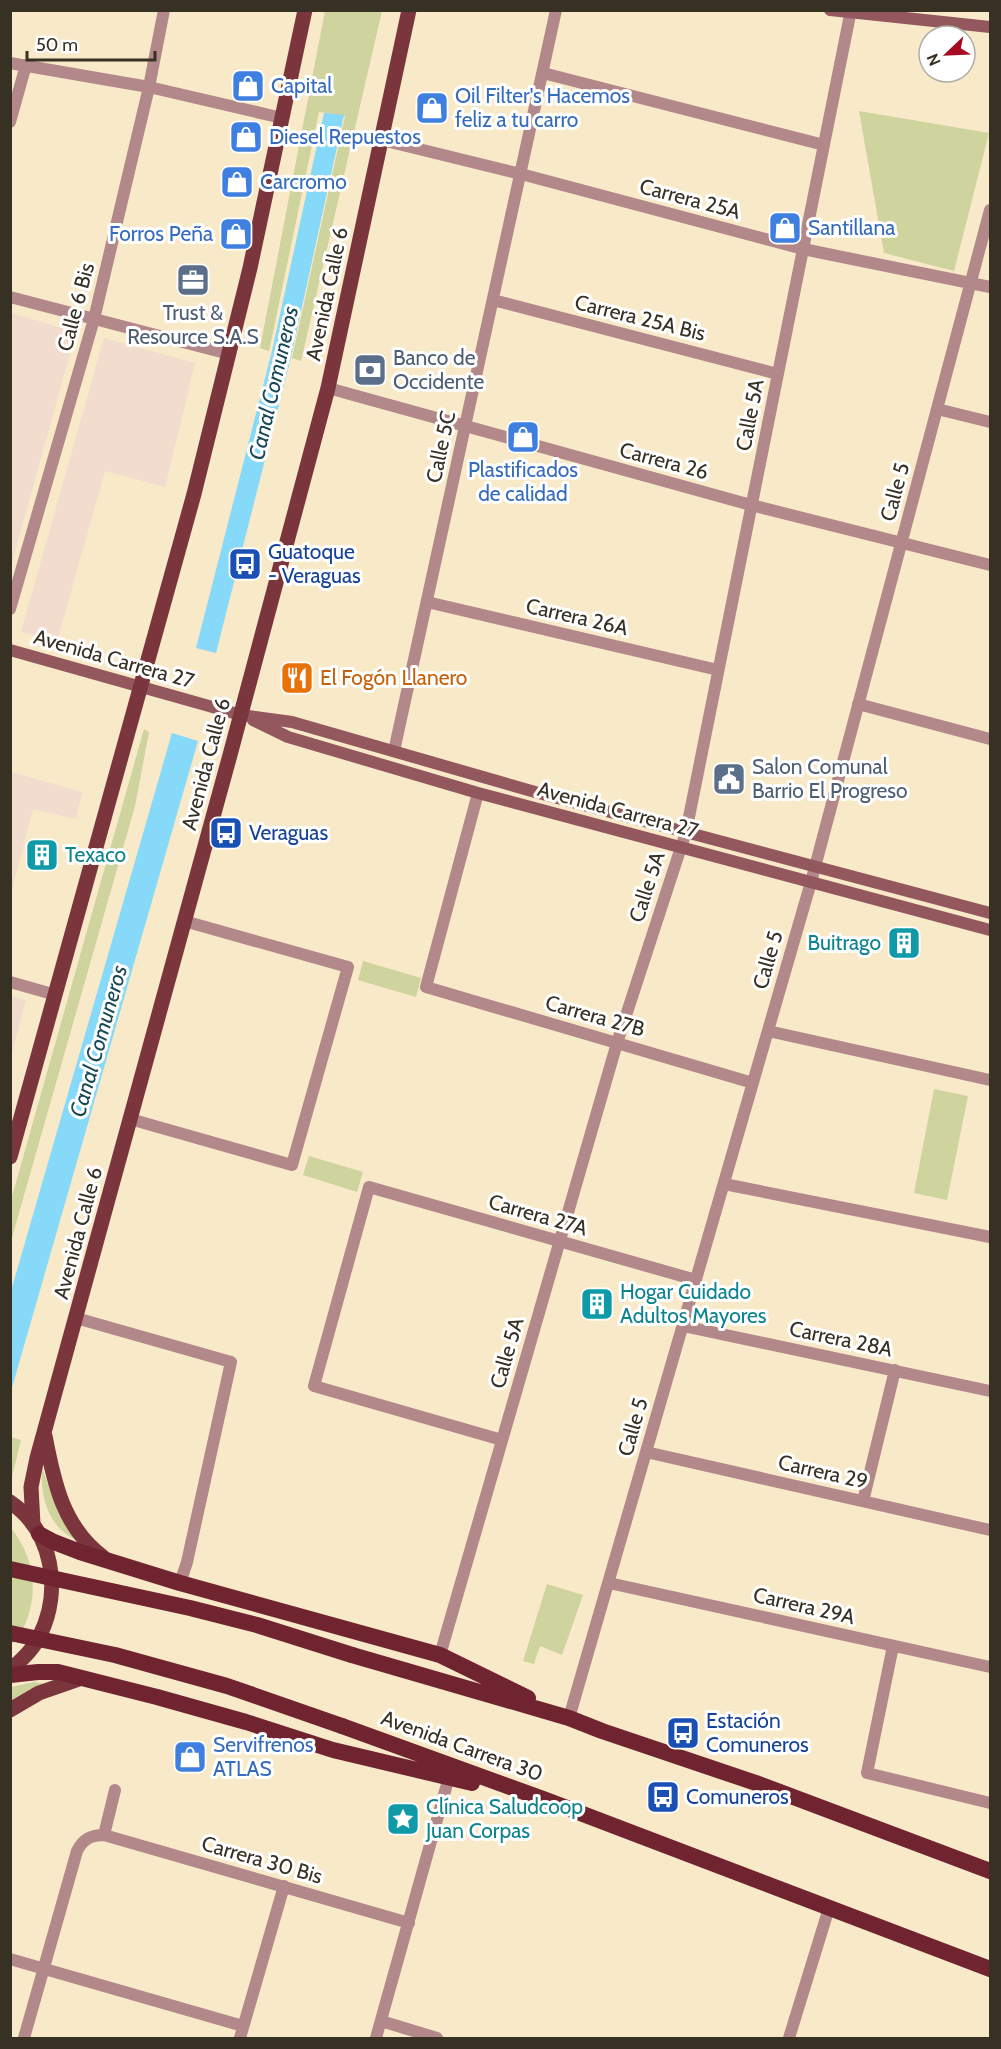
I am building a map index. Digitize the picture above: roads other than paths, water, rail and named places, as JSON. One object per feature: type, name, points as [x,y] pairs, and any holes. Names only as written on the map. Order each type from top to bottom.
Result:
[{"type":"highway","points":[[36,1529],[54,1542],[180,1584],[440,1655],[570,1718],[612,1735],[756,1783],[990,1871]]},
{"type":"highway","points":[[10,1569],[257,1625],[570,1718]]},
{"type":"highway","name":"Avenida Carrera 30","points":[[10,1633],[115,1655],[282,1703],[546,1800],[990,1969]]},
{"type":"highway","points":[[10,1675],[58,1672],[139,1691],[333,1750],[546,1800]]},
{"type":"main road","points":[[10,1157],[194,494],[249,268],[305,10]]},
{"type":"main road","name":"Avenida Calle 6","points":[[36,1529],[31,1487],[44,1433],[241,715],[328,388],[409,10]]},
{"type":"main road","points":[[830,10],[990,27]]},
{"type":"main road","name":"Avenida Carrera 27","points":[[10,650],[241,715],[292,722],[535,792],[990,914]]},
{"type":"main road","name":"Avenida Carrera 27","points":[[241,715],[288,737],[478,793],[990,930]]},
{"type":"main road","points":[[44,1433],[51,1468],[65,1512],[82,1539],[107,1560]]},
{"type":"main road","points":[[10,1502],[36,1529],[49,1558],[52,1585],[49,1612],[40,1637],[24,1659],[10,1670]]},
{"type":"main road","points":[[10,1710],[39,1693],[82,1678]]},
{"type":"street","name":"Calle 6 Bis","points":[[10,609],[94,319],[149,87],[164,10]]},
{"type":"street","name":"Calle 5C","points":[[394,751],[556,10]]},
{"type":"street","name":"Calle 5A","points":[[440,1655],[617,1043],[686,832],[851,12]]},
{"type":"street","points":[[10,63],[149,87],[282,118]]},
{"type":"street","points":[[10,122],[26,65]]},
{"type":"street","points":[[543,74],[824,145]]},
{"type":"street","name":"Carrera 25A","points":[[382,140],[521,174],[803,249],[990,287]]},
{"type":"street","name":"Calle 5","points":[[570,1718],[811,882],[990,210]]},
{"type":"street","points":[[10,297],[229,354]]},
{"type":"street","name":"Carrera 25A Bis","points":[[493,300],[778,374]]},
{"type":"street","name":"Carrera 26","points":[[328,388],[751,505],[990,565]]},
{"type":"street","points":[[937,409],[990,422]]},
{"type":"street","name":"Carrera 26A","points":[[427,602],[718,670]]},
{"type":"street","points":[[858,704],[990,739]]},
{"type":"street","name":"Carrera 27B","points":[[478,793],[426,987],[753,1083]]},
{"type":"street","points":[[130,1119],[292,1165],[348,968],[184,921]]},
{"type":"street","points":[[10,982],[56,995]]},
{"type":"street","points":[[768,1031],[990,1080]]},
{"type":"street","points":[[724,1184],[990,1237]]},
{"type":"street","name":"Carrera 27A","points":[[502,1440],[314,1386],[369,1187],[696,1280]]},
{"type":"street","points":[[76,1318],[231,1362],[187,1562],[180,1584]]},
{"type":"street","name":"Carrera 28A","points":[[683,1326],[990,1391]]},
{"type":"street","points":[[863,1501],[895,1371]]},
{"type":"street","name":"Carrera 29","points":[[646,1452],[990,1530]]},
{"type":"street","name":"Carrera 29A","points":[[609,1583],[990,1667]]},
{"type":"street","points":[[893,1646],[867,1773],[990,1803]]},
{"type":"street","points":[[376,2038],[449,1777]]},
{"type":"street","points":[[24,2038],[77,1851],[87,1838],[104,1834],[114,1790]]},
{"type":"street","name":"Carrera 30 Bis","points":[[104,1834],[409,1923]]},
{"type":"street","points":[[10,1959],[241,2032],[284,1886]]},
{"type":"street","points":[[789,2038],[829,1908]]},
{"type":"street","points":[[381,2022],[437,2038]]},
{"type":"water","name":"Canal Comuneros","points":[[324,113],[344,115],[291,357],[216,653],[196,648],[272,351]]},
{"type":"water","name":"Canal Comuneros","points":[[172,733],[198,741],[11,1391],[11,1291]]},
{"type":"place","name":"Capital","points":[[248,86]]},
{"type":"place","name":"Oil Filter's Hacemos feliz a tu carro","points":[[432,108]]},
{"type":"place","name":"Diesel Repuestos","points":[[246,137]]},
{"type":"place","name":"Carcromo","points":[[237,182]]},
{"type":"place","name":"Santillana","points":[[785,228]]},
{"type":"place","name":"Forros Peña","points":[[236,234]]},
{"type":"place","name":"Trust & Resource S.A.S","points":[[193,280]]},
{"type":"place","name":"Banco de Occidente","points":[[370,370]]},
{"type":"place","name":"Plastificados de calidad","points":[[523,437]]},
{"type":"place","name":"Guatoque - Veraguas","points":[[245,564]]},
{"type":"place","name":"El Fogón Llanero","points":[[297,678]]},
{"type":"place","name":"Salon Comunal Barrio El Progreso","points":[[729,779]]},
{"type":"place","name":"Veraguas","points":[[226,833]]},
{"type":"place","name":"Texaco","points":[[42,855]]},
{"type":"place","name":"Buitrago","points":[[904,943]]},
{"type":"place","name":"Hogar Cuidado Adultos Mayores","points":[[597,1304]]},
{"type":"place","name":"Estación Comuneros","points":[[683,1733]]},
{"type":"place","name":"Servifrenos ATLAS","points":[[190,1757]]},
{"type":"place","name":"Comuneros","points":[[663,1797]]},
{"type":"place","name":"Clínica Saludcoop Juan Corpas","points":[[403,1819]]}]
